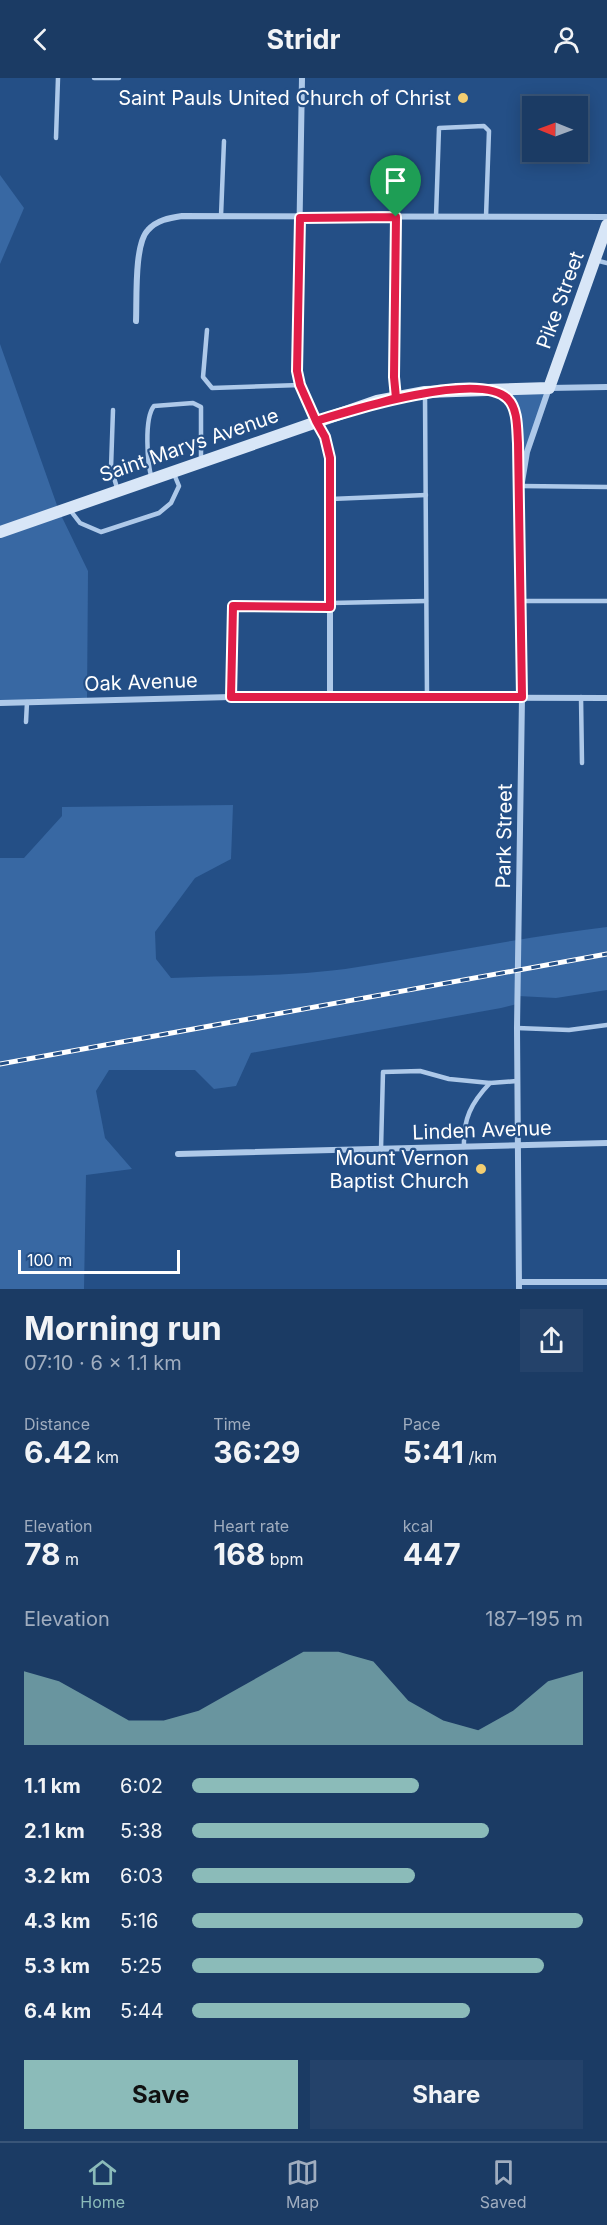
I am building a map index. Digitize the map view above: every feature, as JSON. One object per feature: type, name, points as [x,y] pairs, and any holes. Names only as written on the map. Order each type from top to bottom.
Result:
[{"type":"main road","name":"Pike Street","points":[[549,388],[601,262],[607,225]]},
{"type":"main road","name":"Saint Marys Avenue","points":[[0,532],[316,421],[396,398],[425,392],[549,388]]},
{"type":"street","points":[[302,78],[297,371],[300,385],[325,437],[330,458],[330,697]]},
{"type":"street","points":[[136,321],[140,249],[146,231],[161,220],[182,216],[607,217]]},
{"type":"street","name":"Saint Marys Avenue","points":[[549,388],[607,387]]},
{"type":"street","name":"Park Street","points":[[519,1285],[517,996],[522,697],[520,494],[527,452],[549,388]]},
{"type":"street","name":"Oak Avenue","points":[[0,703],[231,697],[607,698]]},
{"type":"street","name":"Linden Avenue","points":[[178,1154],[464,1147],[519,1143],[607,1143]]},
{"type":"street","points":[[519,1285],[607,1282]]},
{"type":"lane","points":[[57,138],[58,78]]},
{"type":"lane","points":[[94,78],[119,78]]},
{"type":"lane","points":[[436,217],[439,128],[484,126],[489,131],[486,217]]},
{"type":"lane","points":[[221,216],[224,141]]},
{"type":"lane","points":[[396,217],[394,377],[396,398]]},
{"type":"lane","points":[[207,330],[203,377],[212,388],[300,385]]},
{"type":"lane","points":[[494,389],[509,399],[516,417],[520,494]]},
{"type":"lane","points":[[425,392],[427,697]]},
{"type":"lane","points":[[152,479],[149,469],[148,426],[150,411],[154,406],[193,403],[201,407],[201,462]]},
{"type":"lane","points":[[113,410],[111,468],[118,491]]},
{"type":"lane","points":[[68,508],[81,524],[101,532],[159,513],[171,503],[179,486],[173,471]]},
{"type":"lane","points":[[521,486],[607,487]]},
{"type":"lane","points":[[331,499],[426,495]]},
{"type":"lane","points":[[521,602],[607,601]]},
{"type":"lane","points":[[231,697],[233,606],[426,602]]},
{"type":"lane","points":[[581,697],[582,763]]},
{"type":"lane","points":[[26,722],[27,702]]},
{"type":"lane","points":[[517,1028],[568,1030],[607,1025]]},
{"type":"lane","points":[[381,1149],[383,1072],[420,1071],[448,1080],[490,1083],[517,1081]]},
{"type":"lane","points":[[464,1147],[466,1114],[490,1083]]},
{"type":"shaded area","points":[[0,175],[24,208],[0,264]]},
{"type":"shaded area","points":[[0,344],[59,511],[88,571],[87,700],[0,703]]},
{"type":"shaded area","points":[[549,388],[527,452],[520,494],[516,417],[509,399],[494,389]]},
{"type":"shaded area","points":[[233,805],[231,859],[195,878],[155,932],[156,959],[171,978],[335,970],[607,927],[607,990],[556,998],[518,996],[517,1004],[501,1008],[251,1053],[236,1086],[214,1089],[195,1070],[109,1070],[96,1091],[105,1138],[132,1169],[86,1175],[84,1289],[0,1289],[0,858],[24,858],[62,816],[62,807]]},
{"type":"railway","points":[[0,1064],[607,954]]},
{"type":"place","name":"Saint Pauls United Church of Christ","points":[[463,98]]},
{"type":"place","name":"Mount Vernon Baptist Church","points":[[481,1169]]},
{"type":"route","points":[[396,217],[300,218],[297,371],[300,385],[316,421],[377,401],[425,392],[494,389],[509,399],[516,417],[518,443],[522,697],[231,697],[233,606],[330,607],[330,458],[325,437],[316,421],[377,401],[396,398],[394,377],[396,217]]}]
